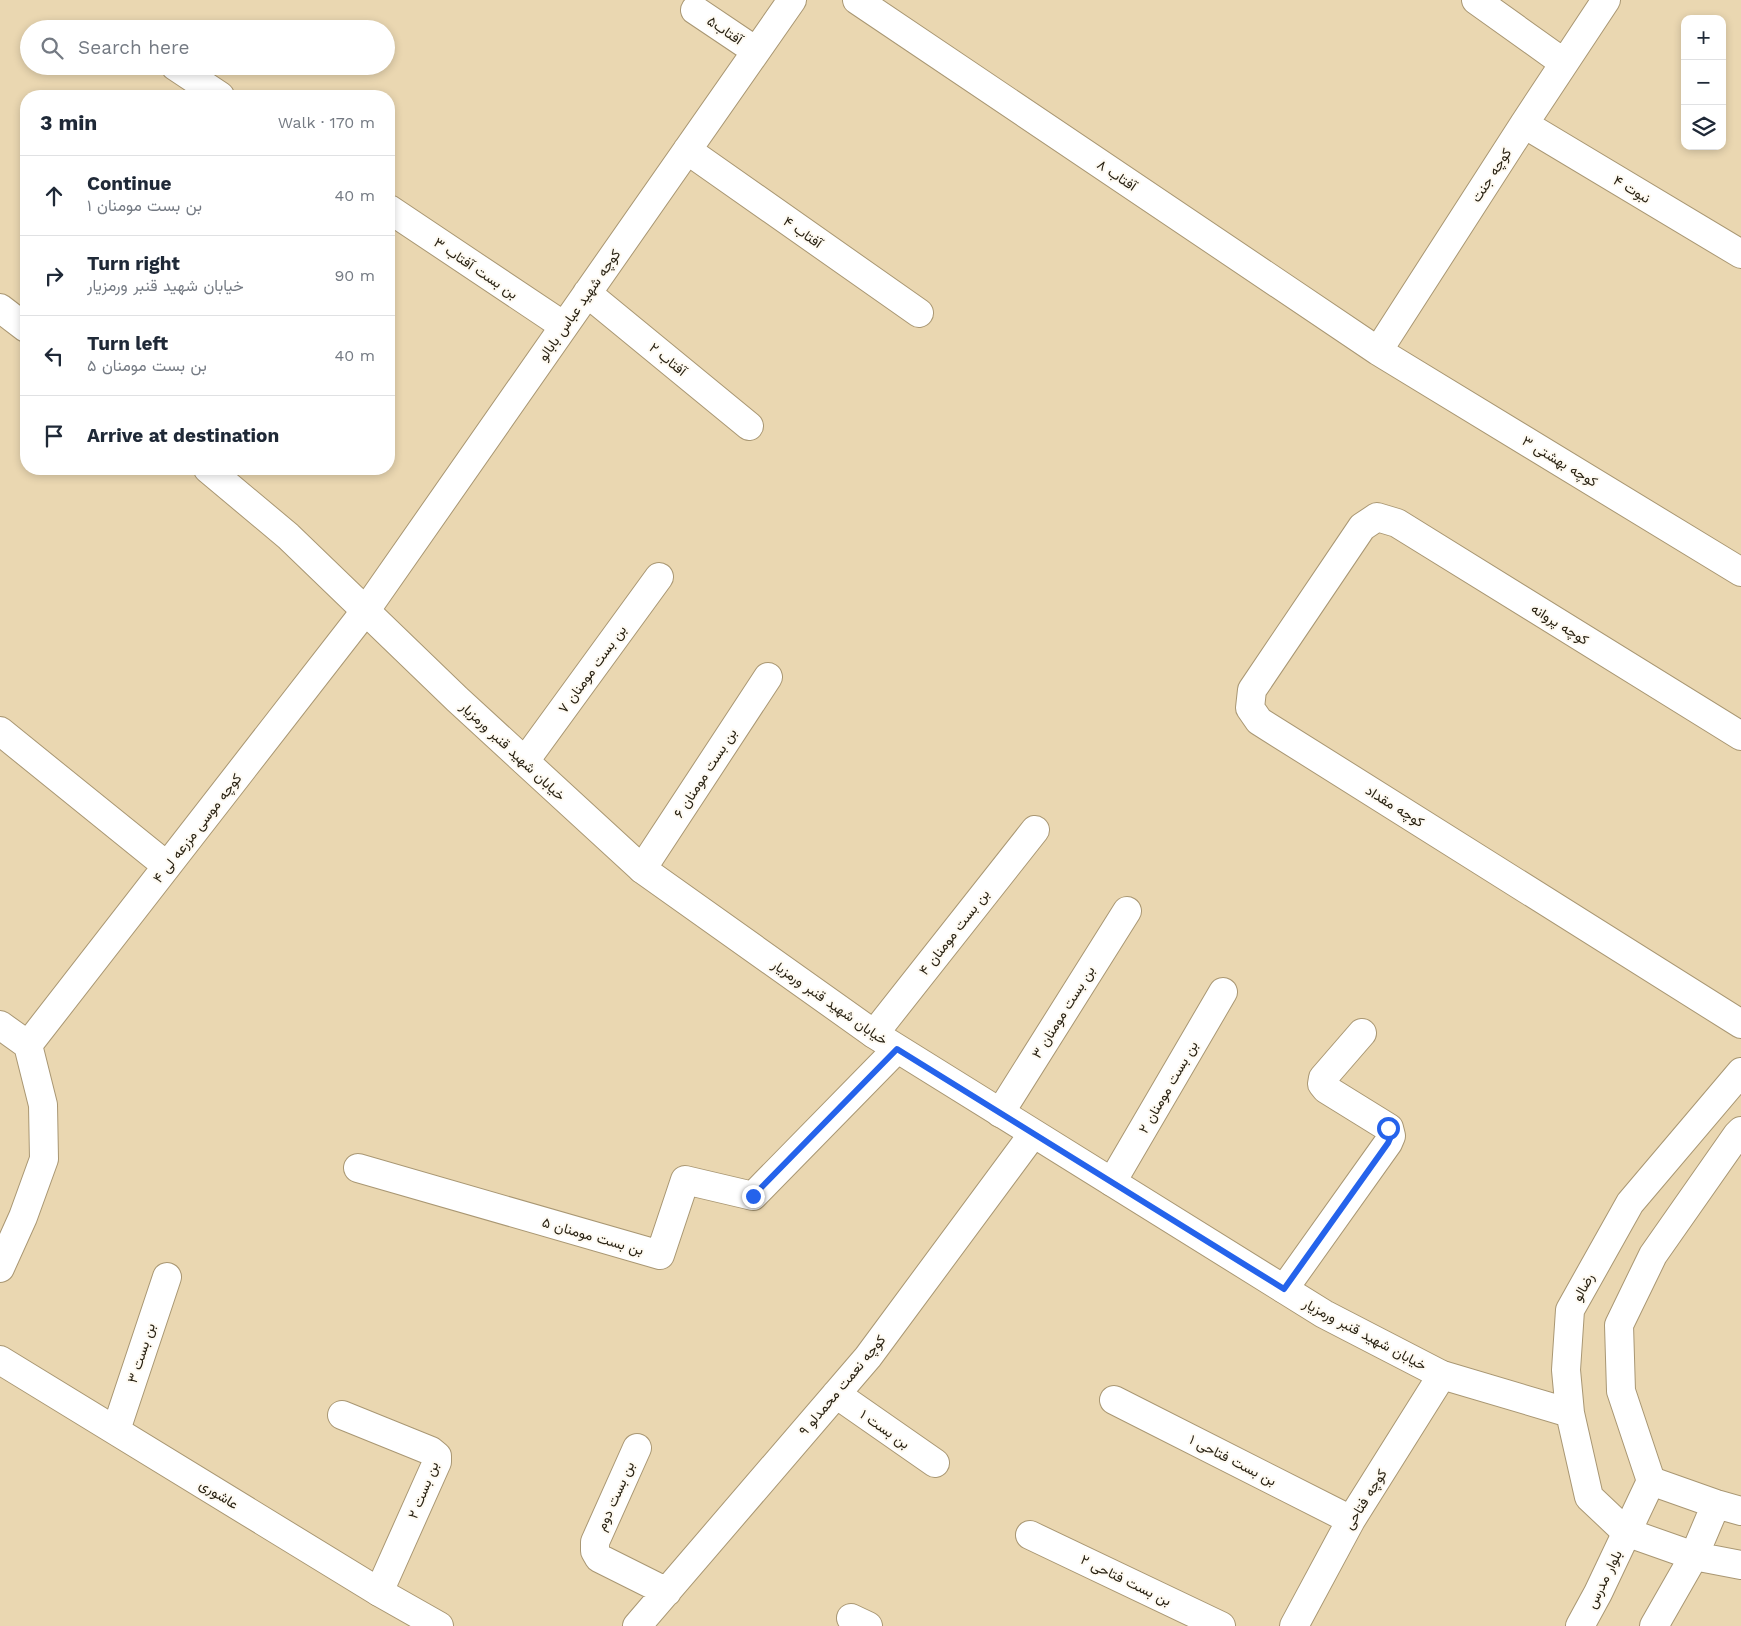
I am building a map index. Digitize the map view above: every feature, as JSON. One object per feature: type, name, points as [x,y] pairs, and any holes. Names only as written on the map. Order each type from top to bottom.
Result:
[{"type":"street","name":"کوچه شهید عباس بابالو","points":[[366,610],[792,0]]},
{"type":"street","name":"آفتاب ۸","points":[[857,0],[1378,351]]},
{"type":"street","points":[[1476,0],[1564,63]]},
{"type":"street","name":"کوچه جنت","points":[[1378,351],[1606,0]]},
{"type":"street","name":"آفتاب۵","points":[[695,10],[756,51]]},
{"type":"street","points":[[188,75],[211,90]]},
{"type":"street","name":"نبوت ۴","points":[[1524,124],[1741,254]]},
{"type":"street","name":"آفتاب ۴","points":[[687,150],[919,313]]},
{"type":"street","name":"بن بست آفتاب ۳","points":[[395,213],[564,326]]},
{"type":"street","name":"آفتاب ۲","points":[[587,293],[749,426]]},
{"type":"street","points":[[0,308],[20,323]]},
{"type":"street","name":"کوچه بهشتی ۳","points":[[1378,351],[1741,572]]},
{"type":"street","name":"خیابان شهید قنبر ورمزیار","points":[[215,475],[288,536],[457,699],[642,869],[874,1034],[1324,1314],[1442,1375],[1570,1413]]},
{"type":"street","name":"کوچه پروانه","points":[[1377,517],[1397,523],[1741,736]]},
{"type":"street","name":"کوچه مقداد","points":[[1377,517],[1362,527],[1252,690],[1250,708],[1259,721],[1741,1024]]},
{"type":"street","name":"۷ بن بست مومنان","points":[[524,761],[659,577]]},
{"type":"street","name":"۴ کوچه موسی مزرعه لی","points":[[28,1045],[366,610]]},
{"type":"street","name":"۶ بن بست مومنان","points":[[642,869],[768,678]]},
{"type":"street","points":[[0,731],[167,866]]},
{"type":"street","name":"۴ بن بست مومنان","points":[[874,1034],[1035,830]]},
{"type":"street","name":"۳ بن بست مومنان","points":[[1000,1112],[1127,911]]},
{"type":"street","name":"۲ بن بست مومنان","points":[[1112,1182],[1223,992]]},
{"type":"street","points":[[0,1025],[28,1045],[43,1105],[44,1159],[0,1268]]},
{"type":"street","points":[[1284,1289],[1388,1143],[1391,1136],[1388,1128],[1326,1089],[1322,1084],[1323,1078],[1362,1033]]},
{"type":"street","name":"۵ بن بست مومنان","points":[[358,1168],[660,1255],[684,1180],[753,1196],[897,1049]]},
{"type":"street","name":"رضالو","points":[[1626,1532],[1589,1497],[1570,1413],[1566,1370],[1570,1310],[1630,1202],[1741,1072]]},
{"type":"street","points":[[1654,1626],[1694,1556],[1729,1507],[1651,1481],[1621,1391],[1619,1325],[1653,1255],[1741,1131]]},
{"type":"street","name":"کوچه نعمت محمدلو ۹","points":[[637,1626],[868,1356],[1033,1134]]},
{"type":"street","name":"۳ بن بست","points":[[116,1430],[167,1277]]},
{"type":"street","name":"عاشوری","points":[[0,1360],[378,1592],[439,1626]]},
{"type":"street","name":"کوچه فتاحی","points":[[1294,1626],[1351,1520],[1442,1375]]},
{"type":"street","name":"بن بست ۱","points":[[836,1394],[935,1463]]},
{"type":"street","name":"بن بست فتاحی ۱","points":[[1114,1400],[1351,1520]]},
{"type":"street","name":"۲ بن بست","points":[[342,1415],[431,1451],[437,1456],[437,1462],[378,1592]]},
{"type":"street","name":"بن بست دوم","points":[[637,1448],[595,1542],[595,1551],[598,1558],[667,1592]]},
{"type":"street","name":"بلوار مدرس","points":[[1580,1626],[1651,1481]]},
{"type":"street","points":[[1626,1532],[1694,1556],[1741,1565]]},
{"type":"street","name":"بن بست فتاحی ۲","points":[[1030,1535],[1221,1626]]},
{"type":"route","points":[[753,1196],[897,1049],[1284,1289],[1388,1143],[1391,1136],[1388,1128]]}]
